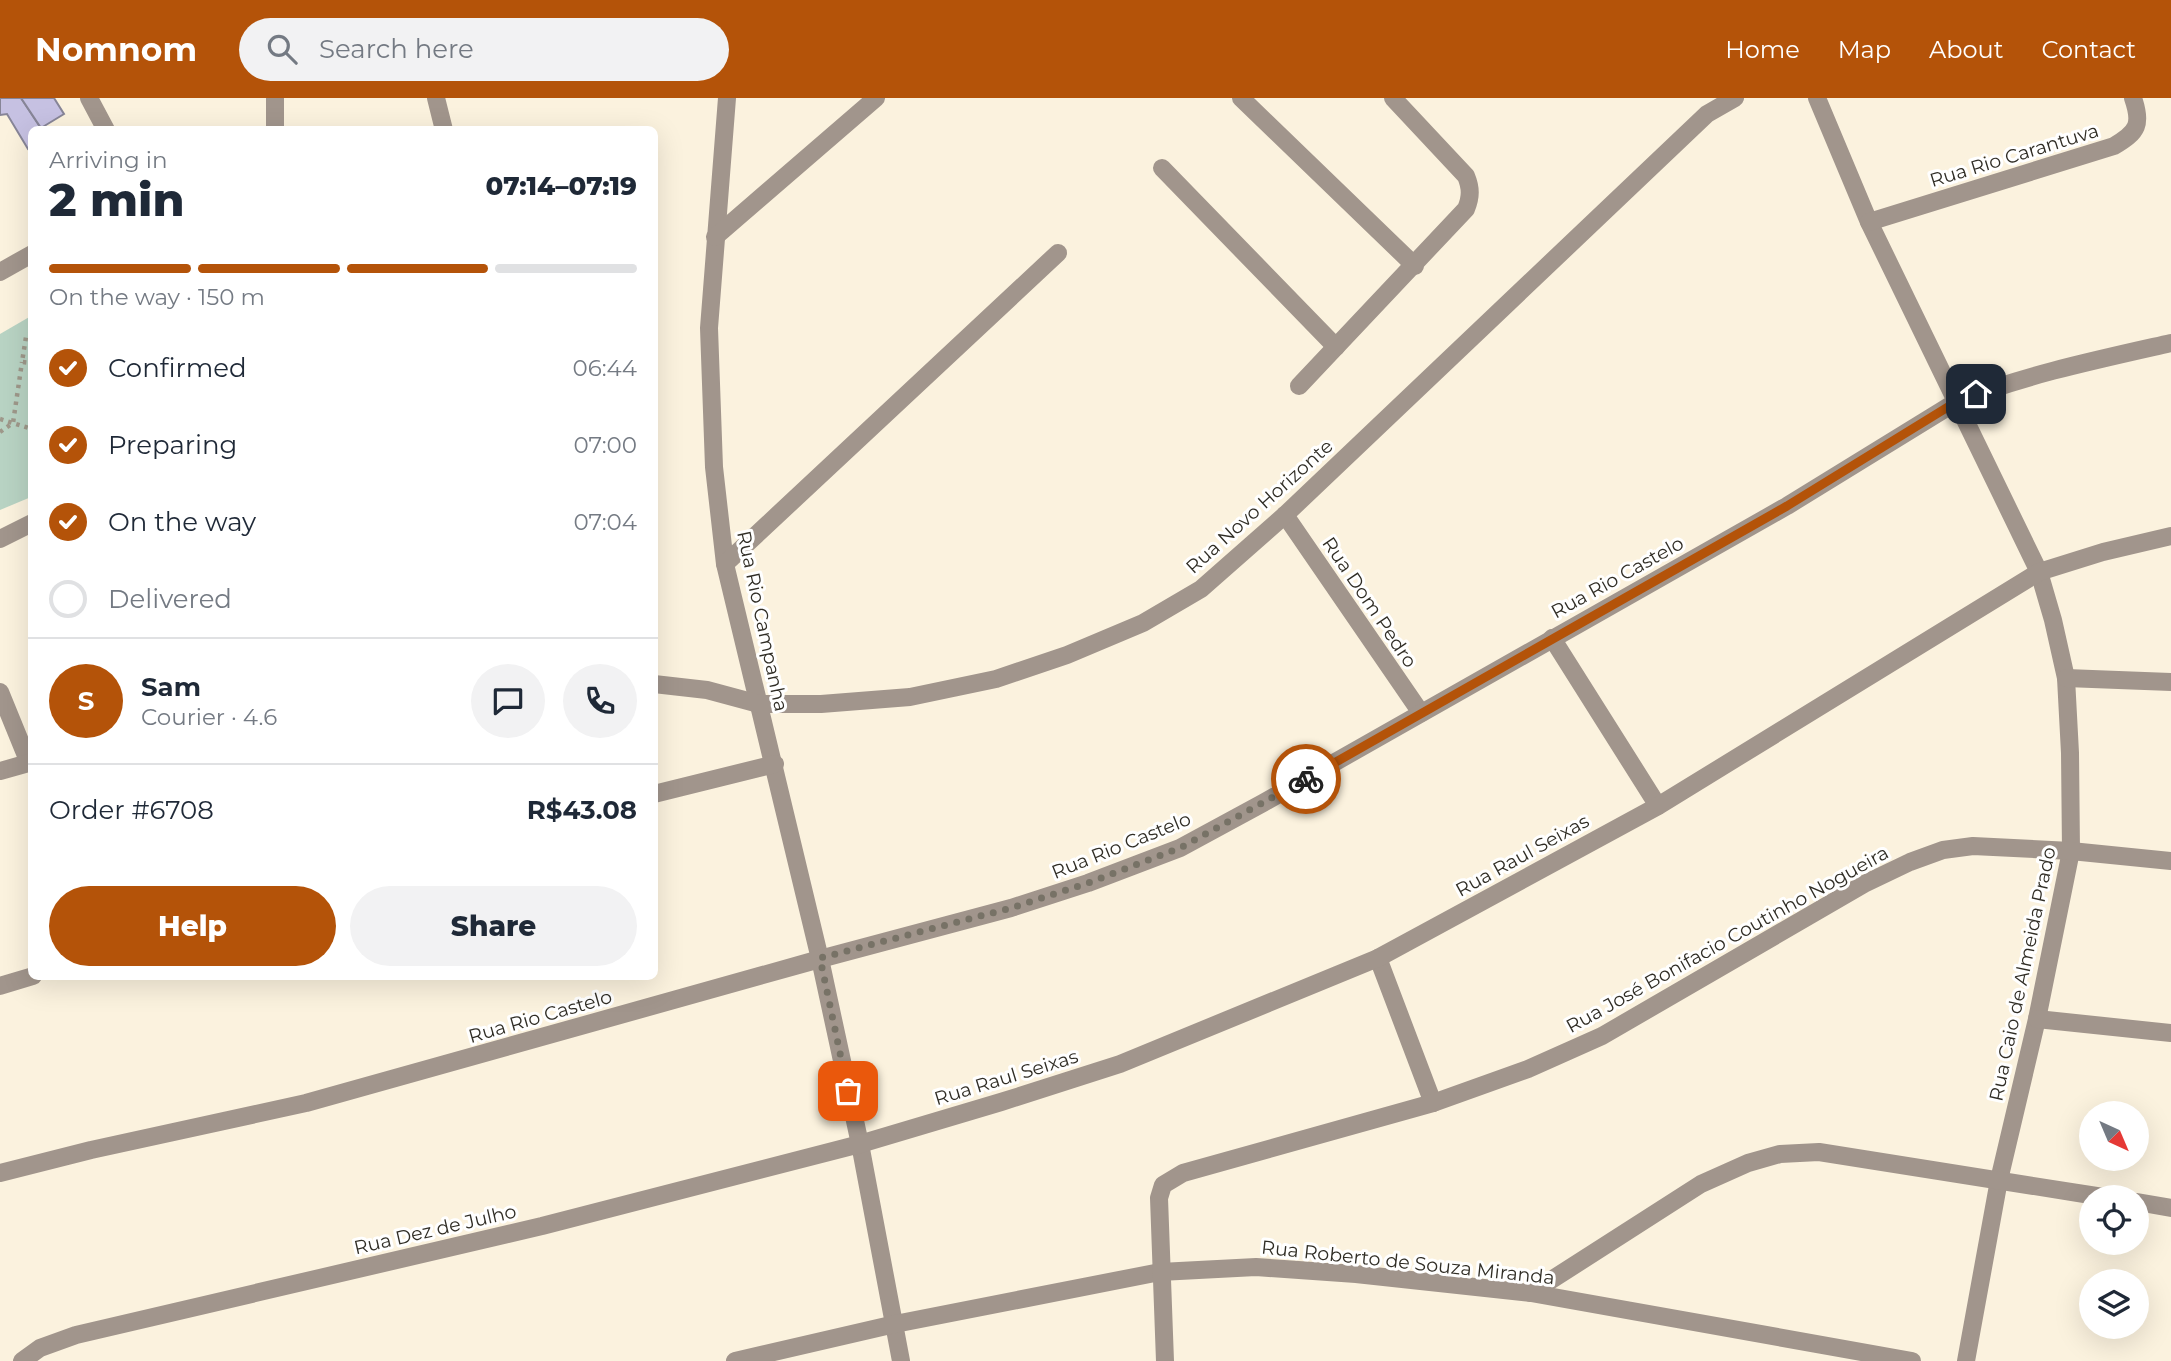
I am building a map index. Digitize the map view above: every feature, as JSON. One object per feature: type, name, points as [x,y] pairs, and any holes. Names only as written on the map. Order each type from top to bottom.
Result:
[{"type":"street","points":[[89,98],[104,126]]},
{"type":"street","points":[[275,98],[275,126]]},
{"type":"street","points":[[436,98],[443,126]]},
{"type":"street","name":"Rua Rio Campanha","points":[[727,98],[709,328],[714,467],[725,564],[820,958],[860,1144],[901,1361]]},
{"type":"street","points":[[715,237],[876,98]]},
{"type":"street","points":[[1241,98],[1415,266]]},
{"type":"street","points":[[1299,386],[1415,266],[1466,209],[1470,199],[1470,185],[1466,176],[1393,98]]},
{"type":"street","name":"Rua Novo Horizonte","points":[[658,684],[707,690],[759,704],[821,704],[911,697],[996,678],[1068,655],[1143,623],[1201,589],[1284,514],[1707,114],[1735,98]]},
{"type":"street","name":"Rua Caio de Almeida Prado","points":[[1817,98],[1869,222],[2039,572],[2066,678],[2071,851],[2037,1019],[1999,1180],[1966,1361]]},
{"type":"street","name":"Rua Rio Carantuva","points":[[1869,222],[2114,146],[2130,137],[2137,127],[2138,112],[2133,98]]},
{"type":"street","points":[[1162,168],[1336,348]]},
{"type":"street","points":[[725,564],[1058,254]]},
{"type":"street","points":[[0,272],[28,256]]},
{"type":"street","name":"Rua Rio Castelo","points":[[0,1172],[306,1103],[820,958],[1011,908],[1088,883],[1180,848],[1787,506],[1956,402],[2099,360],[2171,343]]},
{"type":"street","name":"Rua Dom Pedro","points":[[1284,514],[1421,713]]},
{"type":"street","points":[[0,539],[28,525]]},
{"type":"street","name":"Rua Raul Seixas","points":[[860,1144],[1120,1064],[1378,958],[1658,806],[2039,572],[2103,552],[2171,536]]},
{"type":"street","points":[[1552,638],[1658,806]]},
{"type":"street","points":[[2066,678],[2171,682]]},
{"type":"street","points":[[0,692],[28,758]]},
{"type":"street","points":[[0,772],[28,764]]},
{"type":"street","points":[[658,793],[775,764]]},
{"type":"street","name":"Rua José Bonifacio Coutinho Nogueira","points":[[1165,1361],[1159,1198],[1163,1185],[1183,1172],[1433,1103],[1528,1069],[1602,1036],[1864,884],[1943,850],[1973,846],[2071,851],[2171,861]]},
{"type":"street","points":[[1378,958],[1433,1103]]},
{"type":"street","points":[[0,986],[28,978]]},
{"type":"street","points":[[2037,1019],[2171,1033]]},
{"type":"street","name":"Rua Dez de Julho","points":[[22,1361],[40,1348],[76,1335],[542,1226],[860,1144]]},
{"type":"street","points":[[1531,1293],[1701,1184],[1748,1163],[1780,1154],[1819,1152],[2079,1193]]},
{"type":"street","points":[[2149,1204],[2171,1208]]},
{"type":"street","name":"Rua Roberto de Souza Miranda","points":[[735,1361],[895,1324],[1160,1272],[1256,1267],[1356,1274],[1531,1293],[1912,1361]]},
{"type":"path","points":[[0,432],[13,423],[28,335]]},
{"type":"path","points":[[22,362],[28,363]]},
{"type":"path","points":[[0,419],[28,428]]},
{"type":"green space","points":[[28,318],[28,498],[0,510],[0,334]]},
{"type":"building","points":[[0,98],[21,98],[39,126],[28,126],[28,149],[7,114],[0,115]]},
{"type":"building","points":[[21,98],[54,98],[64,114],[40,126]]},
{"type":"way so far","points":[[848,1091],[820,958],[1011,908],[1088,883],[1180,848],[1306,779]]},
{"type":"route","points":[[1306,779],[1787,506],[1956,402],[1976,394]]}]
